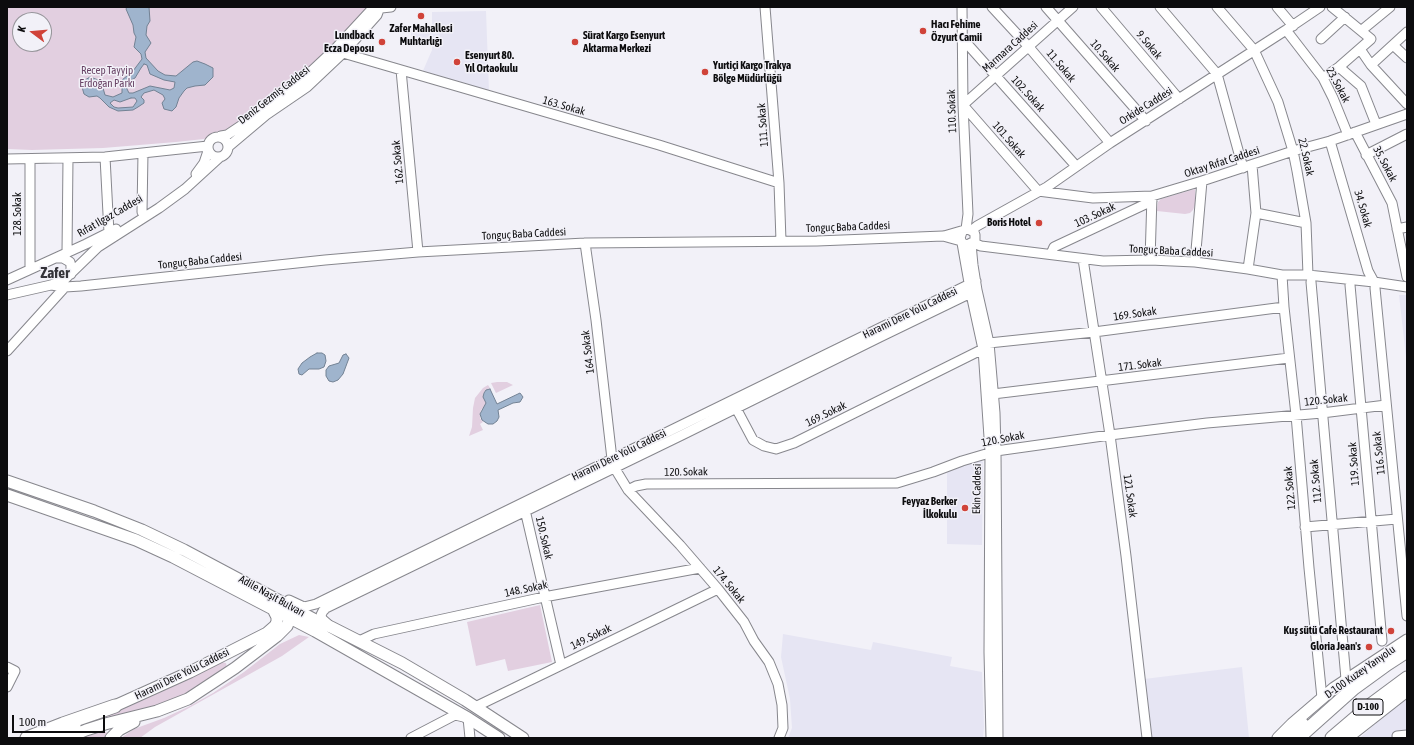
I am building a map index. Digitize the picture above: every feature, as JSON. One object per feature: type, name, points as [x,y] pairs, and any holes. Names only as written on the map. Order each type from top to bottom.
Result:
[{"type":"highway","name":"D-100","points":[[1298,738],[1350,684],[1387,664],[1407,651]]},
{"type":"highway","name":"D-100","points":[[1332,738],[1372,704],[1407,678]]},
{"type":"highway","points":[[1286,738],[1350,684]]},
{"type":"highway","points":[[27,738],[115,706]]},
{"type":"main road","name":"Adile Naşit Bulvarı","points":[[7,481],[94,511],[142,530],[261,590],[323,624],[328,632],[499,738]]},
{"type":"main road","name":"Adile Naşit Bulvarı","points":[[7,495],[136,540],[173,557],[291,618],[328,632],[358,641],[402,663],[523,738]]},
{"type":"main road","points":[[275,638],[287,626],[294,611],[291,606]]},
{"type":"main road","name":"Harami Dere Yolu Caddesi","points":[[49,738],[219,658],[271,630],[277,622],[277,617],[273,609]]},
{"type":"main road","points":[[275,638],[286,632],[299,628],[328,632]]},
{"type":"main road","name":"Harami Dere Yolu Caddesi","points":[[67,738],[105,724],[174,706],[208,687],[275,638]]},
{"type":"main road","name":"D-100 Kuzey Yanyolu","points":[[1278,738],[1322,698],[1350,684],[1407,640]]},
{"type":"main road","points":[[219,658],[228,659],[230,661],[230,668],[226,674]]},
{"type":"main road","points":[[1347,738],[1407,691]]},
{"type":"main road","points":[[468,718],[475,707]]},
{"type":"main road","points":[[111,738],[119,730],[133,723],[143,715]]},
{"type":"street","points":[[380,7],[390,7]]},
{"type":"street","name":"Deniz Gezmiş Caddesi","points":[[228,147],[266,115],[306,87],[343,53],[377,15],[380,7]]},
{"type":"street","name":"Deniz Gezmiş Caddesi","points":[[221,136],[227,135],[245,123],[302,80],[336,49],[372,9],[380,7]]},
{"type":"street","name":"111. Sokak","points":[[766,7],[779,183],[781,241]]},
{"type":"street","name":"110. Sokak","points":[[962,7],[963,105],[968,214],[971,220],[969,236]]},
{"type":"street","name":"11. Sokak","points":[[992,7],[1028,46],[1110,143]]},
{"type":"street","name":"10. Sokak","points":[[1046,7],[1146,121]]},
{"type":"street","name":"Marmara Caddesi","points":[[963,105],[1073,7]]},
{"type":"street","name":"9. Sokak","points":[[1101,7],[1179,99]]},
{"type":"street","points":[[1160,7],[1217,74],[1248,166],[1256,213],[1248,269]]},
{"type":"street","name":"22. Sokak","points":[[1217,7],[1254,50],[1278,102],[1293,151],[1306,223],[1309,278]]},
{"type":"street","name":"23. Sokak","points":[[1277,7],[1323,78],[1351,134]]},
{"type":"street","name":"Orkide Caddesi","points":[[969,236],[976,226],[1047,187],[1110,143],[1290,28],[1320,7]]},
{"type":"street","points":[[1323,78],[1339,67],[1372,39],[1332,7]]},
{"type":"street","points":[[1362,30],[1390,7]]},
{"type":"street","points":[[1321,39],[1345,17]]},
{"type":"street","points":[[1371,65],[1407,32]]},
{"type":"street","name":"102. Sokak","points":[[962,38],[1076,166]]},
{"type":"street","points":[[1392,45],[1407,58]]},
{"type":"street","points":[[1360,49],[1371,65],[1407,104]]},
{"type":"street","name":"163. Sokak","points":[[343,53],[779,183]]},
{"type":"street","points":[[1339,67],[1361,86],[1376,124]]},
{"type":"street","name":"162. Sokak","points":[[401,70],[418,252]]},
{"type":"street","name":"101. Sokak","points":[[963,105],[1038,191]]},
{"type":"street","name":"Oktay Rıfat Caddesi","points":[[1038,191],[1093,198],[1152,198],[1293,151],[1330,141],[1376,124],[1405,118]]},
{"type":"street","name":"35. Sokak","points":[[1351,134],[1366,155],[1392,203],[1407,277]]},
{"type":"street","points":[[1366,155],[1407,134]]},
{"type":"street","points":[[218,136],[221,136],[227,141],[228,147],[226,154],[220,157],[213,156],[208,149],[209,141],[218,136]]},
{"type":"street","name":"34. Sokak","points":[[1330,141],[1368,271],[1374,285]]},
{"type":"street","points":[[7,159],[68,159],[208,149]]},
{"type":"street","name":"Rıfat Ilgaz Caddesi","points":[[7,280],[58,258],[67,252],[109,233],[182,186],[195,175],[204,163],[208,149]]},
{"type":"street","points":[[142,212],[143,153]]},
{"type":"street","points":[[105,157],[109,233]]},
{"type":"street","name":"Rıfat Ilgaz Caddesi","points":[[51,285],[64,280],[98,247],[159,208],[185,189],[220,157]]},
{"type":"street","name":"128. Sokak","points":[[30,159],[30,269]]},
{"type":"street","points":[[67,252],[68,159]]},
{"type":"street","points":[[1195,262],[1202,181]]},
{"type":"street","points":[[1150,260],[1152,198]]},
{"type":"street","name":"103. Sokak","points":[[1051,254],[1054,247],[1152,198]]},
{"type":"street","points":[[1256,213],[1306,223]]},
{"type":"street","points":[[1397,229],[1407,227]]},
{"type":"street","name":"Tonguç Baba Caddesi","points":[[51,285],[65,287],[325,260],[418,252],[585,243],[781,241],[969,236],[981,246],[1083,259],[1103,261],[1150,260],[1195,262],[1248,269],[1282,276],[1407,288]]},
{"type":"street","name":"Ekin Caddesi","points":[[969,236],[973,287],[986,346],[993,394],[998,738]]},
{"type":"street","name":"164. Sokak","points":[[585,243],[613,463]]},
{"type":"street","points":[[58,258],[63,258],[70,262],[72,277],[77,281],[88,284]]},
{"type":"street","name":"121. Sokak","points":[[1083,259],[1110,435],[1126,556],[1147,738]]},
{"type":"street","points":[[16,276],[13,286],[16,290],[23,292]]},
{"type":"street","name":"122. Sokak","points":[[1282,276],[1322,698]]},
{"type":"street","name":"Tonguç Baba Caddesi","points":[[1309,278],[1350,285],[1374,285]]},
{"type":"street","name":"112. Sokak","points":[[1309,278],[1332,524],[1350,684]]},
{"type":"street","points":[[7,295],[51,285]]},
{"type":"street","name":"119. Sokak","points":[[1350,285],[1362,409],[1370,522],[1382,641]]},
{"type":"street","name":"116. Sokak","points":[[1374,285],[1407,616]]},
{"type":"street","points":[[7,351],[65,287]]},
{"type":"street","name":"Harami Dere Yolu Caddesi","points":[[680,431],[736,408],[880,337],[973,287]]},
{"type":"street","name":"Harami Dere Yolu Caddesi","points":[[328,632],[322,619],[322,613],[326,608],[495,521],[973,287]]},
{"type":"street","name":"169. Sokak","points":[[736,408],[753,440],[764,446],[776,449],[794,443],[986,346],[1284,307]]},
{"type":"street","name":"Ekin Caddesi","points":[[986,346],[993,451],[989,629],[991,738]]},
{"type":"street","name":"171. Sokak","points":[[993,394],[1289,358]]},
{"type":"street","name":"120. Sokak","points":[[628,490],[636,486],[646,484],[897,482],[933,472],[993,451],[1207,423],[1362,409],[1386,405]]},
{"type":"street","name":"Harami Dere Yolu Caddesi","points":[[261,590],[282,596],[304,607],[308,607],[495,521],[525,510],[613,463]]},
{"type":"street","name":"174. Sokak","points":[[613,463],[628,490],[718,588],[744,623],[754,641],[769,662],[778,684],[782,705],[783,728],[779,738]]},
{"type":"street","name":"150. Sokak","points":[[525,510],[561,665]]},
{"type":"street","points":[[1306,527],[1397,519]]},
{"type":"street","name":"148. Sokak","points":[[358,641],[374,634],[544,597],[700,568]]},
{"type":"street","name":"149. Sokak","points":[[475,707],[718,588]]},
{"type":"street","points":[[7,687],[11,669]]},
{"type":"street","points":[[411,738],[455,715],[468,718],[470,738]]},
{"type":"street","points":[[1397,737],[1407,735]]},
{"type":"shaded area","name":"Esenyurt 80. Yıl Ortaokulu","points":[[486,11],[489,91],[422,73],[432,50],[432,43],[411,39],[411,28],[432,29],[432,12]]},
{"type":"shaded area","points":[[1399,295],[1407,295],[1407,366]]},
{"type":"shaded area","name":"Feyyaz Berker İlkokulu","points":[[979,460],[983,462],[982,545],[947,544],[947,472]]},
{"type":"shaded area","points":[[783,634],[871,650],[873,642],[952,657],[950,666],[982,672],[983,738],[788,738],[792,728],[790,699],[781,657]]},
{"type":"shaded area","points":[[1242,667],[1249,738],[1151,738],[1144,679]]},
{"type":"shaded area","points":[[1407,698],[1407,738],[1360,738],[1384,715]]},
{"type":"green space","name":"Recep Tayyip Erdoğan Parkı","points":[[7,7],[367,7],[321,59],[260,108],[227,131],[204,139],[176,142],[103,148],[32,150],[7,149]]},
{"type":"green space","points":[[1195,189],[1195,205],[1190,213],[1185,214],[1157,211],[1158,202],[1161,199]]},
{"type":"green space","points":[[507,382],[513,385],[496,393],[491,383]]},
{"type":"green space","points":[[488,385],[490,388],[483,394],[486,405],[481,410],[480,414],[480,418],[483,422],[480,424],[483,430],[469,436],[472,427],[475,398],[483,388]]},
{"type":"green space","points":[[540,605],[552,662],[508,671],[505,659],[476,666],[467,622]]},
{"type":"green space","points":[[299,635],[309,637],[282,656],[155,727],[140,738],[121,738],[134,729],[164,718],[213,693],[244,672],[280,644]]},
{"type":"green space","points":[[221,662],[226,663],[227,668],[203,686],[169,702],[88,725],[126,704]]},
{"type":"green space","points":[[106,732],[108,735],[106,738],[85,738],[85,737]]},
{"type":"water","points":[[127,7],[149,7],[150,21],[147,26],[146,35],[151,43],[145,52],[146,58],[158,71],[165,75],[176,76],[193,62],[197,61],[213,68],[213,77],[205,85],[187,88],[179,98],[176,107],[172,111],[164,109],[162,103],[165,99],[163,95],[154,90],[144,93],[141,97],[144,100],[144,103],[133,110],[118,111],[109,107],[97,96],[89,97],[84,94],[82,87],[85,80],[90,77],[101,81],[105,95],[113,97],[122,93],[122,80],[133,71],[142,59],[141,54],[134,47],[136,37],[133,25],[126,9]],"holes":[[[144,64],[147,65],[150,74],[164,80],[175,82],[174,88],[170,90],[150,86],[133,93],[129,93],[126,87],[127,82],[135,78]],[[135,98],[137,101],[133,107],[118,108],[114,107],[110,103],[114,100],[120,102]]]},
{"type":"water","points":[[317,353],[322,353],[325,355],[326,361],[324,367],[319,369],[309,369],[302,375],[299,374],[298,369],[302,363]]},
{"type":"water","points":[[346,354],[349,358],[343,374],[338,380],[333,382],[329,381],[326,376],[326,370],[329,366],[339,363],[343,355]]},
{"type":"water","points":[[490,389],[497,404],[520,393],[523,397],[520,402],[513,403],[498,410],[499,417],[493,424],[488,424],[482,420],[480,414],[486,403],[483,397],[484,393],[486,390]]},
{"type":"place","name":"Zafer Mahallesi Muhtarlığı","points":[[421,16]]},
{"type":"place","name":"Hacı Fehime Özyurt Camii","points":[[923,31]]},
{"type":"place","name":"Lundback Ecza Deposu","points":[[382,42]]},
{"type":"place","name":"Sürat Kargo Esenyurt Aktarma Merkezi","points":[[575,42]]},
{"type":"place","name":"Esenyurt 80. Yıl Ortaokulu","points":[[457,62]]},
{"type":"place","name":"Yurtiçi Kargo Trakya Bölge Müdürlüğü","points":[[705,72]]},
{"type":"place","name":"Boris Hotel","points":[[1039,223]]},
{"type":"place","name":"Feyyaz Berker İlkokulu","points":[[965,508]]},
{"type":"place","name":"Kuş sütü Cafe Restaurant","points":[[1391,631]]},
{"type":"place","name":"Gloria Jean's","points":[[1369,647]]},
{"type":"district","name":"Zafer","points":[[55,273]]}]
